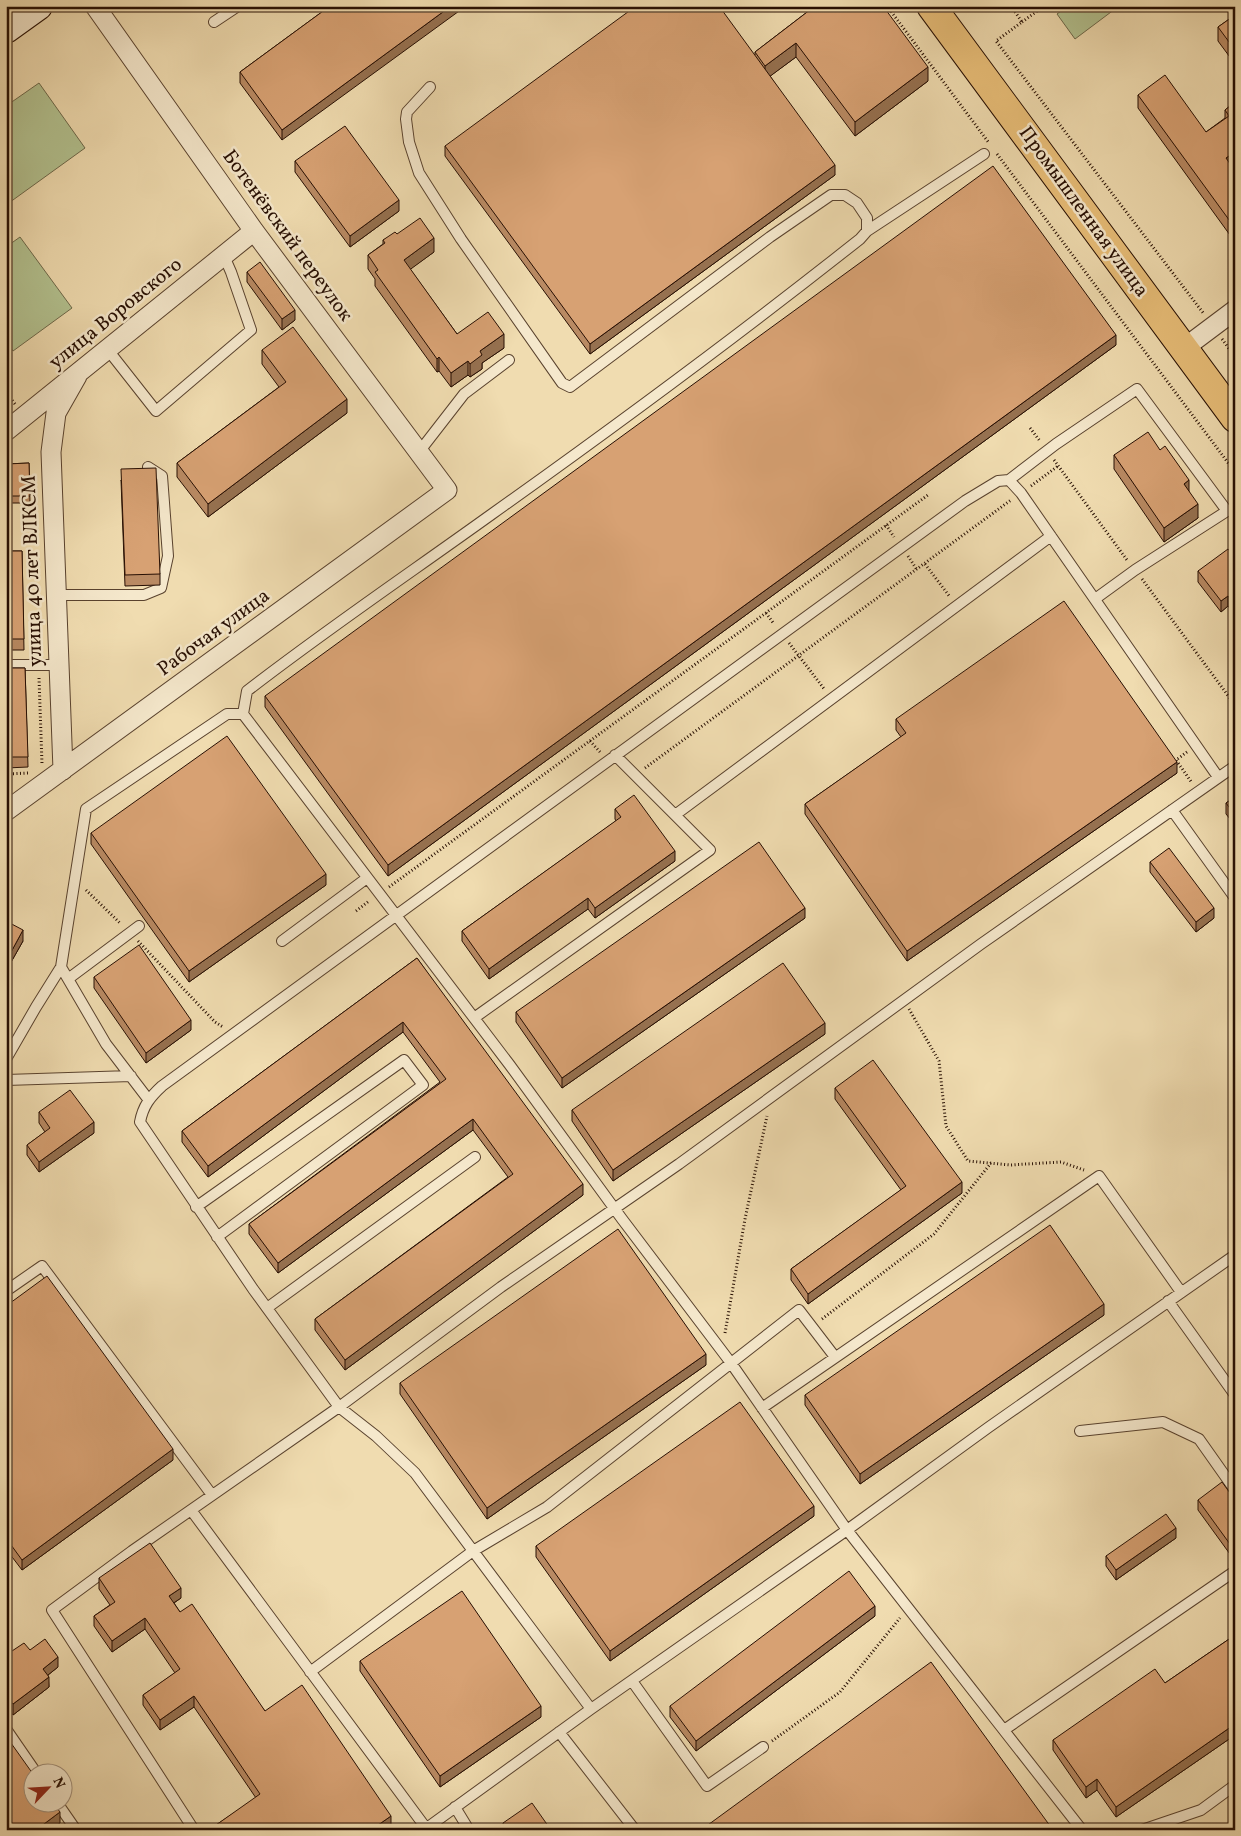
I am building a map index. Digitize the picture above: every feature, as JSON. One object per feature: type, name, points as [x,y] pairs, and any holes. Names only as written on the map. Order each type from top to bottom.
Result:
[{"type":"main road","name":"Промышленная улица","points":[[931,6],[1235,418]]},
{"type":"street","points":[[6,29],[38,6]]},
{"type":"street","name":"Ботенёвский переулок","points":[[94,6],[254,231],[447,490]]},
{"type":"street","name":"улица Воровского","points":[[6,431],[77,376],[254,231]]},
{"type":"street","points":[[1184,349],[1227,320]]},
{"type":"street","name":"улица 40 лет ВЛКСМ","points":[[63,770],[51,452],[56,413],[77,376]]},
{"type":"street","name":"Рабочая улица","points":[[6,812],[447,490]]},
{"type":"lane","points":[[214,22],[238,6]]},
{"type":"lane","points":[[430,87],[407,112],[406,119],[409,142],[419,173],[461,239],[562,384],[570,387],[770,237],[831,194],[845,195],[857,203],[867,218],[867,231]]},
{"type":"lane","points":[[984,154],[867,231],[860,239],[796,290],[623,420],[309,643],[247,691],[243,714],[474,1018],[731,1363],[847,1530],[1082,1830]]},
{"type":"lane","points":[[108,350],[156,411],[251,330],[224,256]]},
{"type":"lane","points":[[419,452],[464,394],[509,360]]},
{"type":"lane","points":[[591,1709],[415,1473],[376,1436],[339,1407],[196,1207],[140,1122],[142,1111],[148,1099],[162,1086],[781,633],[902,548],[965,500],[998,481],[1009,480],[1056,444],[1137,389],[1227,511],[1135,570],[1094,599]]},
{"type":"lane","points":[[57,596],[144,594],[161,588],[168,556],[162,476],[148,467]]},
{"type":"lane","points":[[1009,480],[1021,493],[1218,777]]},
{"type":"lane","points":[[675,815],[1051,536]]},
{"type":"lane","points":[[6,665],[59,665]]},
{"type":"lane","points":[[6,1059],[61,967],[86,809],[227,714],[243,714]]},
{"type":"lane","points":[[474,1018],[710,850],[635,775],[611,758]]},
{"type":"lane","points":[[194,1830],[52,1610],[132,1550],[339,1407],[501,1287],[679,1164],[904,1000],[1235,766]]},
{"type":"lane","points":[[1172,810],[1235,898]]},
{"type":"lane","points":[[282,941],[367,878]]},
{"type":"lane","points":[[68,978],[139,926]]},
{"type":"lane","points":[[61,967],[106,1044],[148,1099]]},
{"type":"lane","points":[[196,1207],[404,1060],[423,1085],[217,1236]]},
{"type":"lane","points":[[6,1080],[131,1076]]},
{"type":"lane","points":[[267,1308],[475,1158]]},
{"type":"lane","points":[[762,1408],[1099,1176],[1181,1292]]},
{"type":"lane","points":[[191,1510],[425,1829],[591,1709],[847,1530],[988,1427],[1235,1255]]},
{"type":"lane","points":[[6,1291],[42,1266],[212,1495]]},
{"type":"lane","points":[[1168,1301],[1235,1395]]},
{"type":"lane","points":[[310,1672],[473,1550],[547,1508],[799,1310],[835,1357]]},
{"type":"lane","points":[[1080,1431],[1163,1422],[1200,1439],[1235,1490]]},
{"type":"lane","points":[[1004,1730],[1235,1571]]},
{"type":"lane","points":[[632,1681],[707,1786],[763,1747]]},
{"type":"lane","points":[[6,1729],[30,1764]]},
{"type":"lane","points":[[559,1732],[635,1830]]},
{"type":"lane","points":[[1142,1830],[1201,1810],[1235,1785]]},
{"type":"lane","points":[[455,1807],[469,1830]]},
{"type":"lane","points":[[65,1814],[76,1830]]},
{"type":"path","points":[[887,6],[1235,472]]},
{"type":"path","points":[[1011,6],[1022,22]]},
{"type":"path","points":[[1044,6],[996,42],[1227,320]]},
{"type":"path","points":[[1229,349],[1235,344]]},
{"type":"path","points":[[6,392],[25,416]]},
{"type":"path","points":[[635,775],[1058,466]]},
{"type":"path","points":[[356,911],[928,495]]},
{"type":"path","points":[[925,564],[957,606]]},
{"type":"path","points":[[38,607],[42,773]]},
{"type":"path","points":[[766,613],[832,698]]},
{"type":"path","points":[[590,741],[611,758]]},
{"type":"path","points":[[6,774],[33,773]]},
{"type":"path","points":[[74,880],[129,932],[215,1022],[235,1033]]},
{"type":"path","points":[[904,1000],[939,1061],[946,1126],[968,1161],[1010,1165],[1061,1162],[1099,1176]]},
{"type":"path","points":[[722,1351],[745,1219],[768,1115]]},
{"type":"path","points":[[812,1326],[934,1234],[992,1163]]},
{"type":"path","points":[[763,1747],[840,1692],[909,1608]]},
{"type":"green space","points":[[1068,6],[1119,6],[1075,39],[1057,14]]},
{"type":"green space","points":[[39,83],[85,148],[6,205],[6,106]]},
{"type":"green space","points":[[20,237],[72,308],[13,351],[6,341],[6,247]]},
{"type":"building","points":[[330,6],[451,6],[282,130],[240,72]]},
{"type":"building","points":[[636,6],[719,6],[835,165],[590,344],[445,146]]},
{"type":"building","points":[[815,6],[883,6],[928,67],[855,122],[796,43],[765,66],[755,52]]},
{"type":"building","points":[[1235,15],[1235,50],[1218,27]]},
{"type":"building","points":[[1165,75],[1206,132],[1229,116],[1225,110],[1235,102],[1235,152],[1226,158],[1235,171],[1235,228],[1138,95]]},
{"type":"building","points":[[345,126],[399,200],[350,236],[295,161]]},
{"type":"building","points":[[993,166],[1116,335],[388,865],[265,696]]},
{"type":"building","points":[[420,218],[434,238],[404,260],[457,334],[488,312],[504,334],[480,351],[482,355],[470,364],[468,361],[451,373],[439,357],[437,359],[375,272],[378,270],[368,255],[385,243],[383,240],[395,232],[397,234]]},
{"type":"building","points":[[260,262],[295,310],[282,319],[247,272]]},
{"type":"building","points":[[293,327],[347,399],[208,504],[177,463],[286,382],[262,350]]},
{"type":"building","points":[[1148,432],[1160,450],[1165,446],[1189,480],[1184,484],[1198,504],[1164,528],[1114,455]]},
{"type":"building","points":[[29,463],[30,496],[6,496],[6,464]]},
{"type":"building","points":[[156,468],[160,574],[125,575],[121,469]]},
{"type":"building","points":[[1228,549],[1235,557],[1235,605],[1228,596],[1221,601],[1198,571]]},
{"type":"building","points":[[6,551],[22,551],[24,639],[6,639]]},
{"type":"building","points":[[1064,601],[1177,762],[907,951],[805,804],[906,733],[896,719]]},
{"type":"building","points":[[6,668],[25,668],[28,757],[6,757]]},
{"type":"building","points":[[227,736],[326,874],[189,971],[91,833]]},
{"type":"building","points":[[634,795],[675,851],[595,908],[588,898],[489,969],[462,931],[621,817],[615,809]]},
{"type":"building","points":[[1235,797],[1235,815],[1226,803]]},
{"type":"building","points":[[759,842],[805,908],[562,1078],[516,1012]]},
{"type":"building","points":[[1169,848],[1214,908],[1196,922],[1150,862]]},
{"type":"building","points":[[6,921],[23,930],[10,954],[6,952]]},
{"type":"building","points":[[139,945],[191,1020],[146,1053],[94,977]]},
{"type":"building","points":[[417,958],[583,1184],[345,1360],[315,1319],[513,1174],[473,1119],[278,1263],[249,1224],[446,1079],[403,1022],[208,1166],[182,1131]]},
{"type":"building","points":[[783,963],[825,1023],[613,1170],[572,1110]]},
{"type":"building","points":[[873,1060],[962,1182],[808,1294],[791,1269],[906,1186],[835,1088]]},
{"type":"building","points":[[70,1090],[94,1122],[39,1162],[27,1145],[50,1128],[39,1112]]},
{"type":"building","points":[[1050,1225],[1104,1304],[860,1474],[805,1395]]},
{"type":"building","points":[[618,1229],[706,1354],[487,1508],[400,1383]]},
{"type":"building","points":[[47,1276],[173,1449],[22,1560],[6,1538],[6,1306]]},
{"type":"building","points":[[740,1402],[814,1506],[610,1651],[536,1546]]},
{"type":"building","points":[[1222,1482],[1235,1500],[1235,1551],[1198,1500]]},
{"type":"building","points":[[1166,1514],[1176,1528],[1116,1570],[1106,1556]]},
{"type":"building","points":[[150,1543],[181,1588],[169,1596],[180,1612],[192,1604],[265,1711],[302,1685],[391,1816],[371,1830],[219,1830],[216,1825],[260,1794],[194,1696],[160,1720],[143,1695],[180,1669],[145,1618],[112,1641],[94,1616],[115,1602],[99,1578]]},
{"type":"building","points":[[849,1571],[875,1606],[696,1741],[670,1706]]},
{"type":"building","points":[[462,1591],[541,1706],[440,1776],[360,1661]]},
{"type":"building","points":[[1235,1635],[1235,1724],[1116,1807],[1097,1779],[1086,1787],[1053,1740],[1155,1669],[1165,1683]]},
{"type":"building","points":[[45,1639],[58,1657],[43,1669],[49,1677],[13,1704],[6,1696],[6,1655],[24,1643],[30,1650]]},
{"type":"building","points":[[931,1662],[1053,1830],[701,1830]]},
{"type":"building","points":[[6,1736],[26,1764],[22,1764],[22,1814],[57,1814],[36,1830],[6,1830]]},
{"type":"building","points":[[532,1803],[551,1830],[507,1830],[503,1823]]}]
